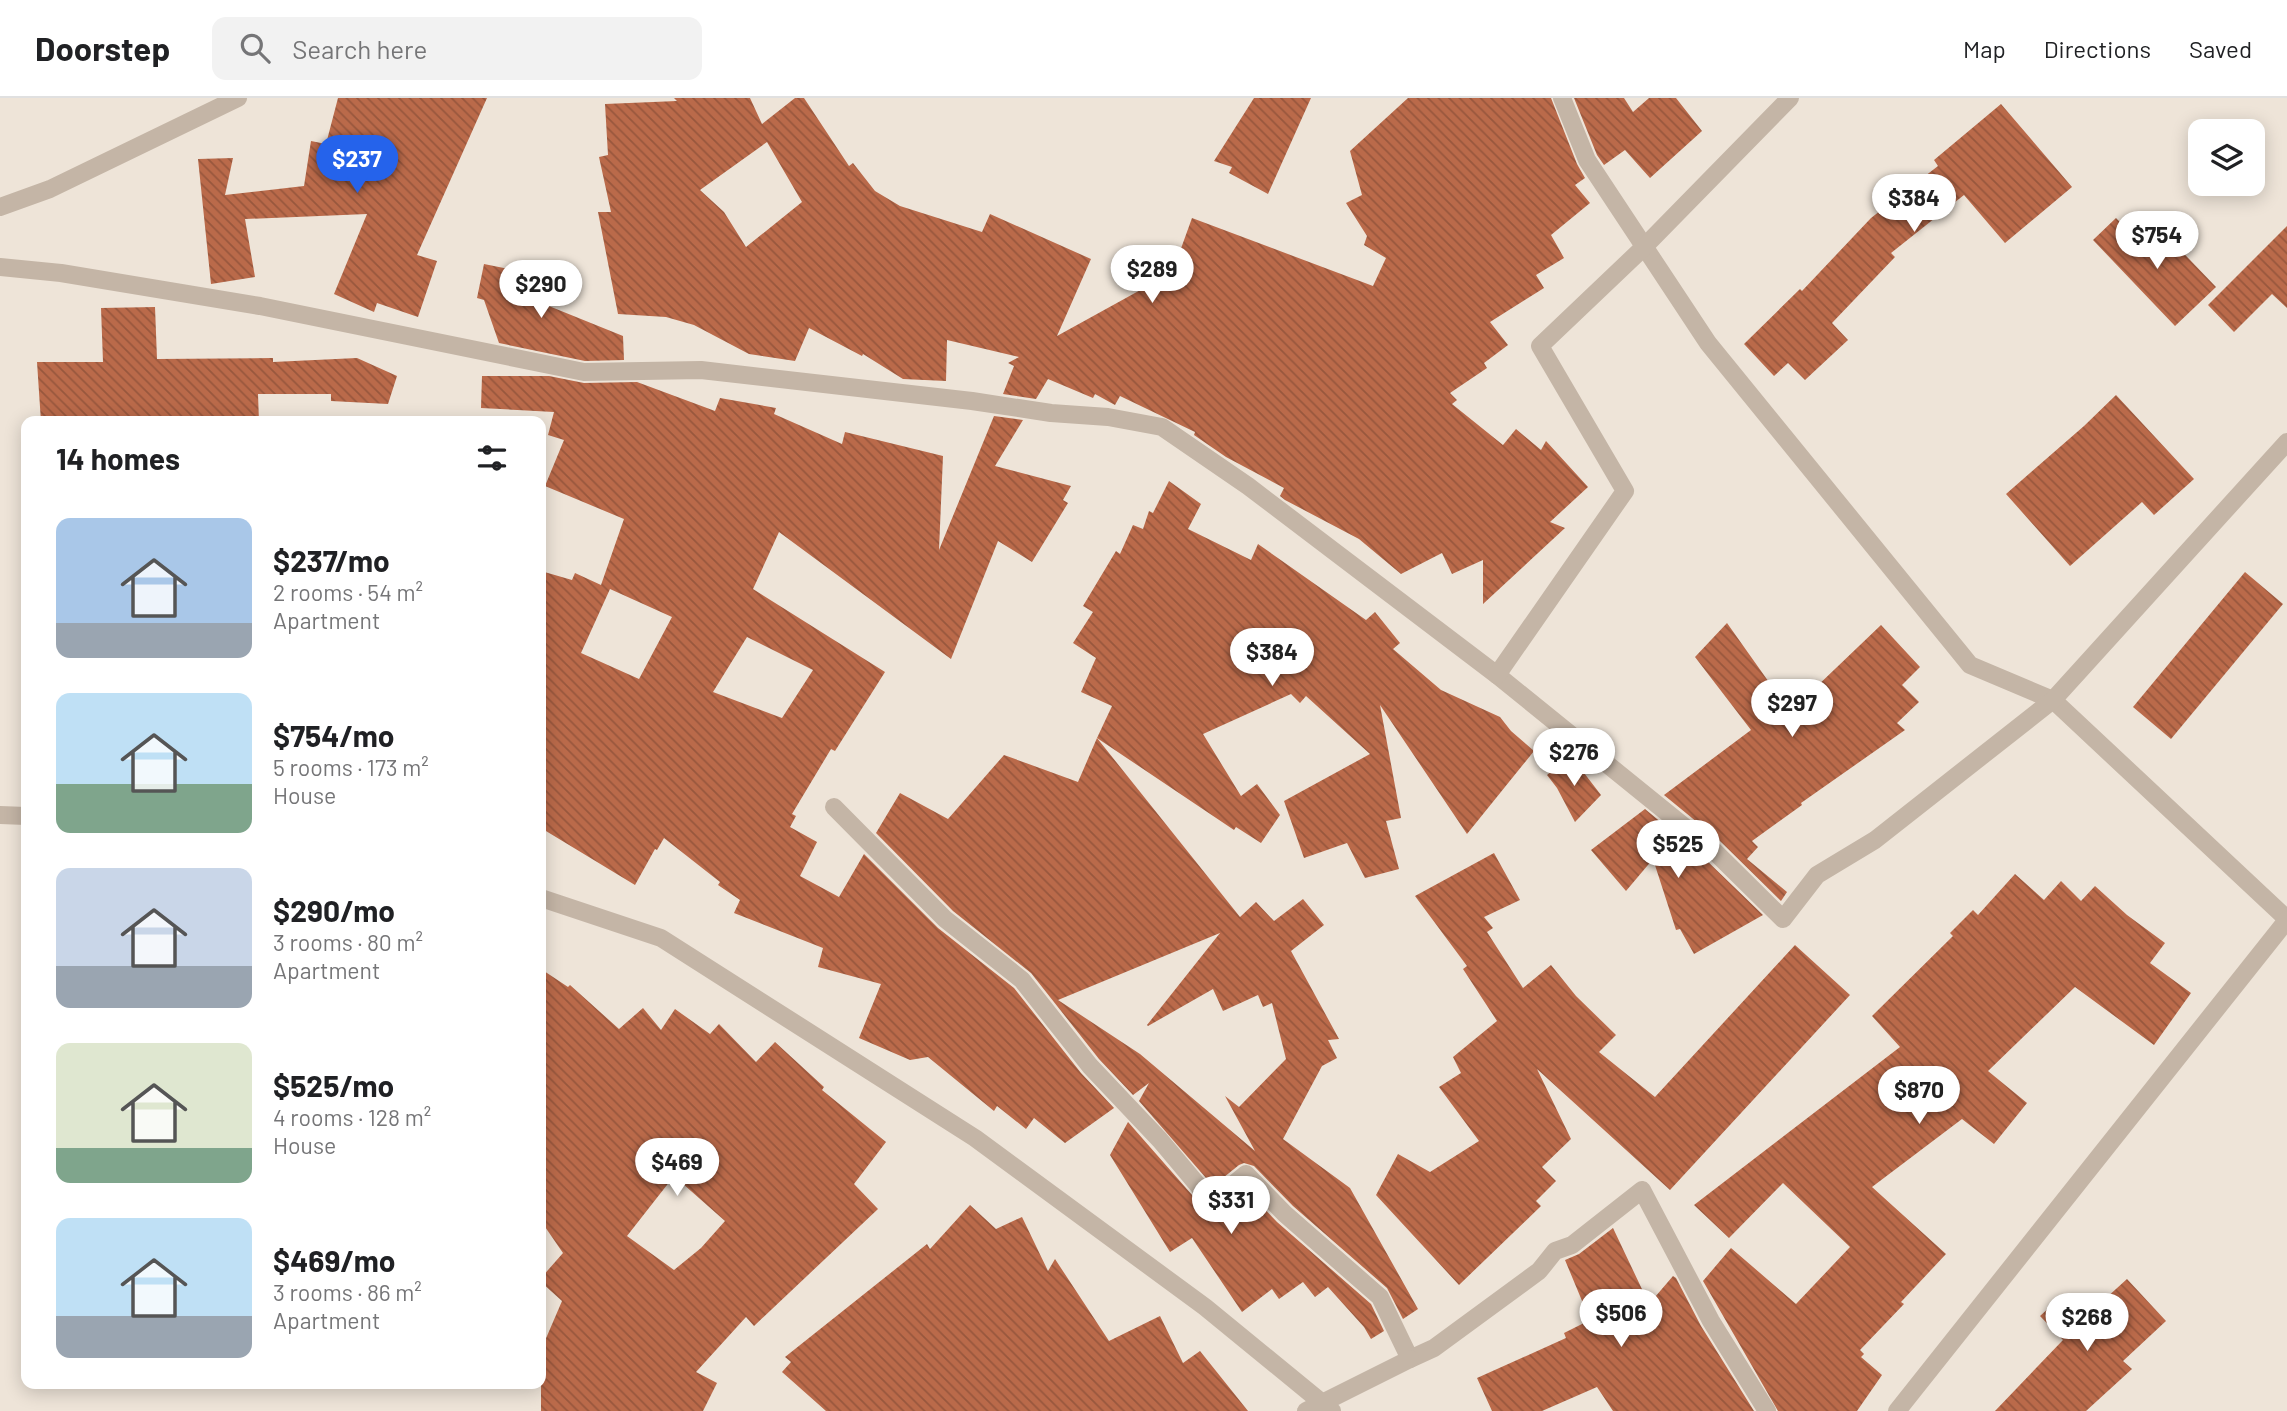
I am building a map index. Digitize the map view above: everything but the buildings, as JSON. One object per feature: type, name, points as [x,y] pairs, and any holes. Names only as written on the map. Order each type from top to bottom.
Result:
[{"type":"street","points":[[0,207],[50,189],[239,98]]},
{"type":"street","points":[[1562,98],[1587,160],[1709,343],[1970,665],[2053,700],[2287,919],[1897,1411]]},
{"type":"street","points":[[1497,675],[1625,491],[1540,346],[1644,247],[1790,98]]},
{"type":"street","points":[[0,267],[61,273],[260,306],[584,372],[701,370],[972,401],[1051,413],[1108,417],[1161,427],[1248,486],[1497,675],[1712,849],[1783,919],[1817,875],[1875,840],[2053,700],[2287,442]]},
{"type":"street","points":[[834,807],[945,919],[1022,980],[1090,1066],[1160,1140],[1212,1202],[1246,1174],[1285,1214],[1380,1297],[1410,1359]]},
{"type":"street","points":[[0,815],[21,816]]},
{"type":"street","points":[[546,900],[661,939],[964,1130],[1205,1307],[1320,1408],[1434,1348],[1539,1271],[1555,1251],[1572,1245],[1642,1190],[1712,1321],[1767,1411]]}]
